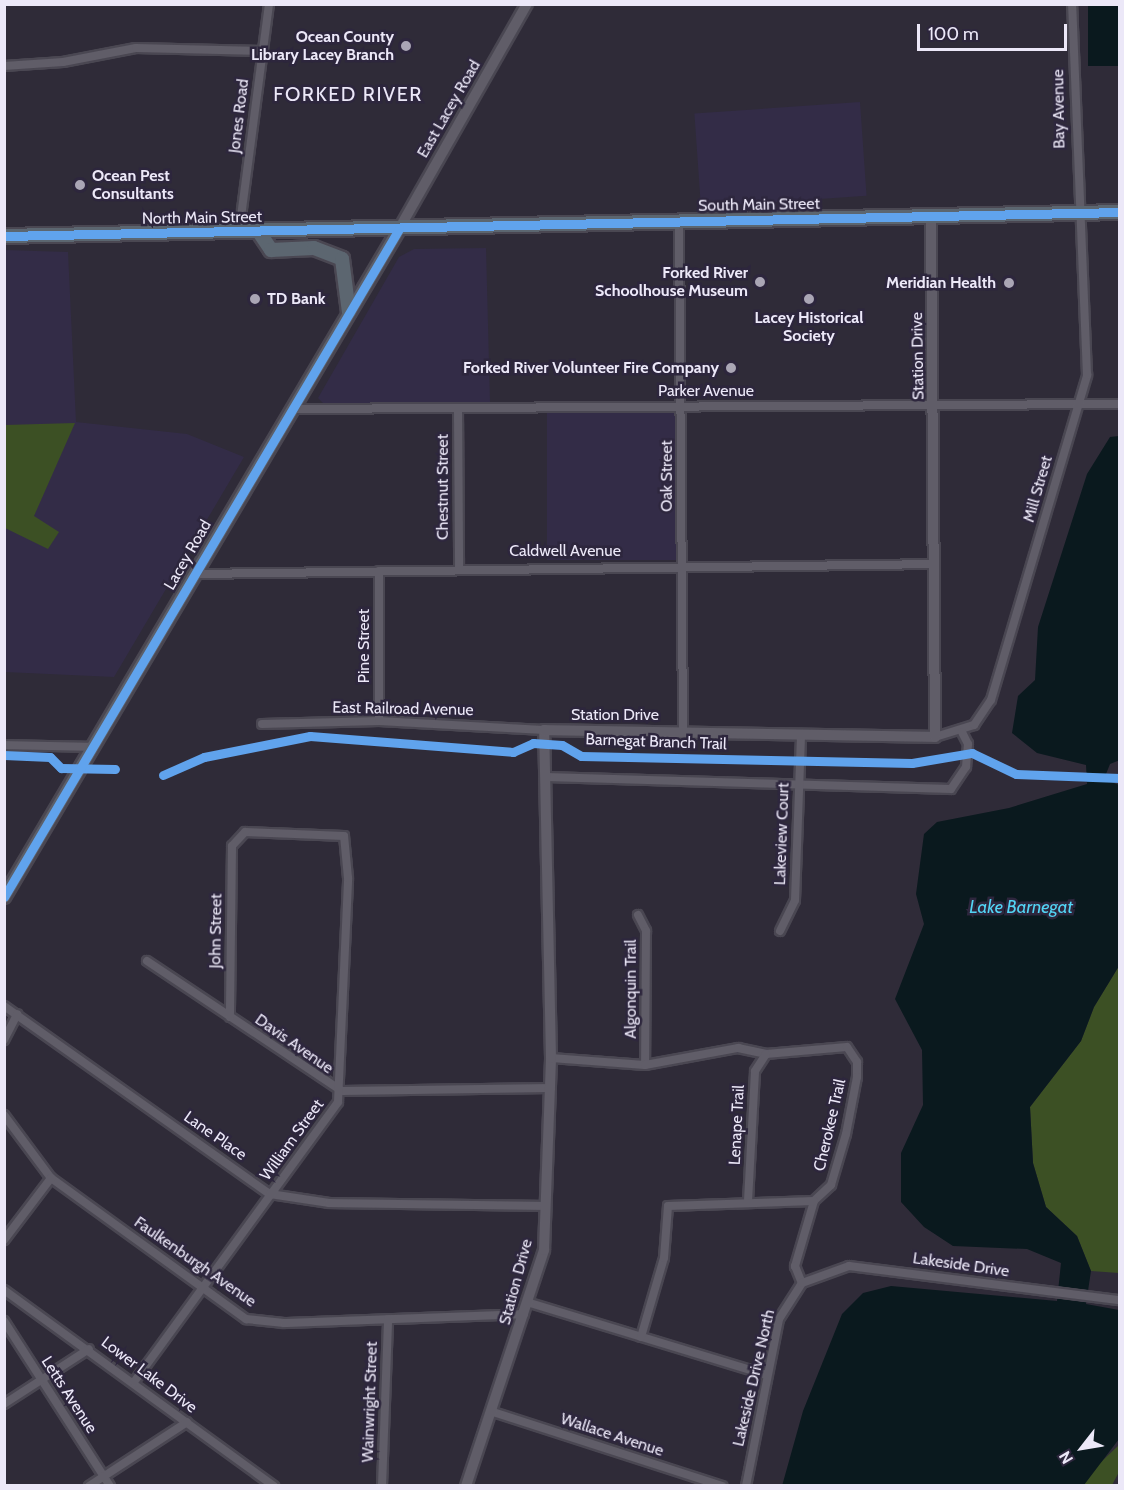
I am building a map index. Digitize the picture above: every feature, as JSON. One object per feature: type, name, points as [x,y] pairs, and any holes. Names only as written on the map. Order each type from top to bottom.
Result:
[{"type":"highway","name":"South Main Street","points":[[399,229],[1119,212]]},
{"type":"highway","name":"North Main Street","points":[[4,236],[399,229]]},
{"type":"highway","points":[[259,232],[271,250],[329,250],[342,259],[349,312]]},
{"type":"main road","name":"Lacey Road","points":[[4,897],[399,229]]},
{"type":"street","name":"Jones Road","points":[[239,232],[269,4]]},
{"type":"street","name":"East Lacey Road","points":[[399,229],[526,4]]},
{"type":"street","name":"Bay Avenue","points":[[1071,4],[1076,213]]},
{"type":"street","points":[[4,66],[63,62],[136,48],[262,51]]},
{"type":"street","name":"Mill Street","points":[[962,732],[991,700],[1087,375],[1076,213]]},
{"type":"street","name":"Station Drive","points":[[466,1485],[493,1412],[524,1314],[530,1303],[544,1250],[551,1058],[544,730],[935,737],[931,218]]},
{"type":"street","name":"Oak Street","points":[[679,221],[683,731]]},
{"type":"street","name":"Parker Avenue","points":[[292,409],[682,405],[933,406],[1079,401],[1119,404]]},
{"type":"street","name":"Chestnut Street","points":[[458,408],[459,567]]},
{"type":"street","name":"Caldwell Avenue","points":[[195,574],[379,571],[459,567],[935,564]]},
{"type":"street","name":"Pine Street","points":[[379,571],[379,721]]},
{"type":"street","name":"East Railroad Avenue","points":[[262,724],[379,721],[544,730]]},
{"type":"street","points":[[546,777],[951,789],[966,767],[968,744],[962,732],[935,737]]},
{"type":"street","name":"Lakeview Court","points":[[780,931],[795,900],[801,735]]},
{"type":"street","points":[[4,745],[93,747]]},
{"type":"street","name":"William Street","points":[[134,1382],[342,1091],[344,836],[245,832],[232,846]]},
{"type":"street","name":"John Street","points":[[230,1017],[232,846]]},
{"type":"street","name":"Algonquin Trail","points":[[638,915],[646,931],[645,1065]]},
{"type":"street","name":"Davis Avenue","points":[[147,961],[342,1091],[551,1088]]},
{"type":"street","name":"Lane Place","points":[[4,1006],[270,1194],[328,1203],[545,1206]]},
{"type":"street","points":[[4,1040],[17,1014]]},
{"type":"street","name":"Cherokee Trail","points":[[551,1058],[645,1065],[738,1048],[766,1054],[847,1047],[857,1062],[846,1134],[831,1185],[814,1201],[795,1266],[802,1282]]},
{"type":"street","name":"Lenape Trail","points":[[748,1201],[755,1071],[766,1054]]},
{"type":"street","name":"Faulkenburgh Avenue","points":[[4,1116],[51,1178],[201,1289],[246,1319],[388,1319],[524,1314]]},
{"type":"street","points":[[4,1240],[51,1178]]},
{"type":"street","points":[[641,1337],[664,1258],[668,1206],[748,1201],[814,1201]]},
{"type":"street","name":"Lakeside Drive","points":[[802,1282],[849,1266],[1054,1293],[1119,1299]]},
{"type":"street","name":"Lakeside Drive North","points":[[746,1485],[779,1319],[802,1282]]},
{"type":"street","name":"Lower Lake Drive","points":[[4,1290],[89,1349],[274,1485]]},
{"type":"street","points":[[530,1303],[768,1375]]},
{"type":"street","name":"Wainwright Street","points":[[381,1485],[388,1319]]},
{"type":"street","name":"Letts Avenue","points":[[4,1321],[110,1485]]},
{"type":"street","points":[[4,1404],[89,1349]]},
{"type":"street","name":"Wallace Avenue","points":[[493,1412],[722,1485]]},
{"type":"street","points":[[89,1485],[187,1422]]},
{"type":"shaded area","points":[[860,102],[867,196],[701,207],[694,114]]},
{"type":"shaded area","points":[[486,248],[490,402],[325,405],[318,398],[399,257],[414,249]]},
{"type":"shaded area","points":[[5,250],[68,252],[76,422],[187,434],[244,457],[114,677],[5,672]]},
{"type":"shaded area","points":[[547,412],[679,412],[679,560],[547,560]]},
{"type":"green space","points":[[75,423],[34,516],[59,532],[48,549],[5,528],[5,425]]},
{"type":"green space","points":[[1119,966],[1119,1273],[1091,1271],[1077,1236],[1046,1207],[1033,1163],[1030,1107],[1081,1041],[1094,1007]]},
{"type":"green space","points":[[1119,1445],[1119,1472],[1112,1485],[1084,1486],[1086,1476]]},
{"type":"water","points":[[1088,5],[1119,5],[1119,66],[1088,66]]},
{"type":"water","name":"Lake Barnegat","points":[[1119,436],[1120,760],[1110,764],[1104,779],[1119,785],[1119,966],[1094,1007],[1081,1041],[1030,1107],[1033,1163],[1046,1207],[1077,1236],[1091,1271],[1086,1304],[1119,1310],[1119,1439],[1084,1485],[782,1486],[803,1411],[842,1314],[863,1293],[891,1286],[1057,1301],[1061,1263],[1027,1249],[953,1246],[924,1227],[901,1202],[901,1153],[923,1105],[922,1050],[895,999],[924,924],[916,894],[924,834],[937,822],[1009,808],[1087,784],[1086,765],[1037,753],[1012,733],[1018,696],[1035,680],[1038,627],[1087,474],[1110,437]]},
{"type":"cycle path","points":[[4,236],[1120,212]]},
{"type":"cycle path","points":[[4,897],[399,229]]},
{"type":"cycle path","name":"Barnegat Branch Trail","points":[[163,775],[204,757],[310,736],[513,752],[533,743],[562,745],[581,756],[912,763],[972,753],[1016,774],[1120,778]]},
{"type":"cycle path","points":[[4,755],[50,757],[61,768],[115,769]]},
{"type":"place","name":"Ocean County Library Lacey Branch","points":[[406,46]]},
{"type":"place","name":"Ocean Pest Consultants","points":[[80,185]]},
{"type":"place","name":"Forked River Schoolhouse Museum","points":[[760,282]]},
{"type":"place","name":"Meridian Health","points":[[1009,283]]},
{"type":"place","name":"TD Bank","points":[[255,299]]},
{"type":"place","name":"Lacey Historical Society","points":[[809,299]]},
{"type":"place","name":"Forked River Volunteer Fire Company","points":[[731,368]]},
{"type":"district","name":"FORKED RIVER","points":[[348,94]]}]
